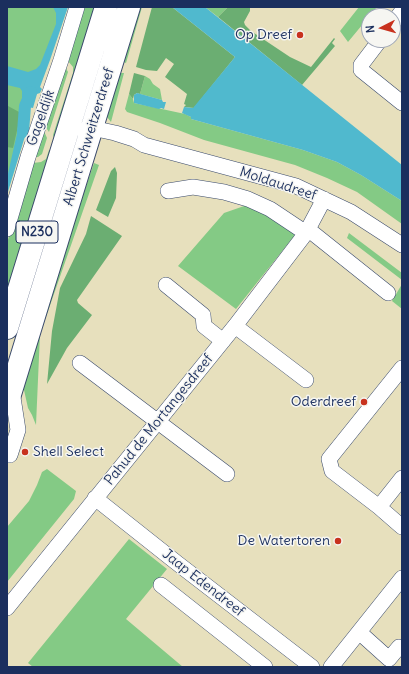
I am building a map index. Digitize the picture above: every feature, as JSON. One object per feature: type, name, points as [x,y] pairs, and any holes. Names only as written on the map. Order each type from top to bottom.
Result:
[{"type":"highway","name":"Albert Schweitzerdreef","points":[[7,328],[106,7]]},
{"type":"highway","name":"Albert Schweitzerdreef","points":[[9,398],[89,131],[129,7]]},
{"type":"street","name":"Gageldijk","points":[[7,229],[28,157],[61,60],[77,7]]},
{"type":"street","points":[[374,48],[361,65],[361,70],[402,102]]},
{"type":"street","points":[[66,137],[89,131],[83,118],[85,106],[82,86]]},
{"type":"street","name":"Moldaudreef","points":[[89,131],[132,147],[144,144],[296,186],[352,212],[402,245]]},
{"type":"street","points":[[168,190],[193,187],[224,192],[270,209],[307,232],[388,293]]},
{"type":"street","name":"Pahud de Mortangesdreef","points":[[7,608],[235,326],[307,232],[324,199]]},
{"type":"street","points":[[166,285],[204,315],[204,326],[223,341]]},
{"type":"street","points":[[235,326],[306,380]]},
{"type":"street","points":[[80,363],[227,474]]},
{"type":"street","points":[[402,368],[330,459],[332,471],[379,507],[402,527]]},
{"type":"street","points":[[9,398],[18,430],[10,455]]},
{"type":"street","points":[[379,507],[402,478]]},
{"type":"street","name":"Jaap Edendreef","points":[[95,498],[312,667]]},
{"type":"street","points":[[331,667],[402,578]]},
{"type":"street","name":"Jaap Edendreef","points":[[161,585],[265,667]]},
{"type":"street","points":[[359,632],[389,659],[399,647]]},
{"type":"green space","points":[[7,7],[63,7],[50,48],[27,91],[17,141],[7,180]]},
{"type":"green space","points":[[82,7],[99,7],[55,141],[53,135],[73,73],[73,67],[68,61]]},
{"type":"green space","points":[[135,7],[142,7],[126,63],[121,61]]},
{"type":"green space","points":[[152,7],[172,7],[235,57],[194,108],[184,107],[186,105],[184,104],[187,94],[165,77],[174,64],[166,58],[157,71],[136,67]]},
{"type":"green space","points":[[205,7],[228,7],[218,17]]},
{"type":"green space","points":[[228,7],[250,7],[250,11],[244,22],[251,31],[290,57],[311,67],[334,38],[335,39],[332,43],[335,46],[302,85],[218,17]]},
{"type":"green space","points":[[359,7],[377,7],[361,8],[361,26],[348,42],[340,31]]},
{"type":"green space","points":[[65,66],[68,72],[49,132],[43,123]]},
{"type":"green space","points":[[120,73],[124,73],[111,122],[107,117]]},
{"type":"green space","points":[[134,73],[145,76],[140,94],[137,93],[134,95],[133,99],[129,94]]},
{"type":"green space","points":[[145,76],[160,89],[162,100],[140,94]]},
{"type":"green space","points":[[129,94],[134,103],[185,114],[191,117],[191,119],[303,150],[337,162],[361,175],[402,201],[402,224],[357,192],[327,178],[295,165],[204,140],[127,112],[125,109]]},
{"type":"green space","points":[[8,106],[21,113],[13,148],[7,147]]},
{"type":"green space","points":[[43,129],[47,138],[42,154],[35,157]]},
{"type":"green space","points":[[49,150],[54,152],[7,303],[7,243],[30,166],[33,163],[41,162],[46,159]]},
{"type":"green space","points":[[94,163],[99,165],[40,334],[36,425],[28,408],[24,390],[21,391],[38,326]]},
{"type":"green space","points":[[115,167],[117,173],[116,198],[108,217],[96,210],[111,171]]},
{"type":"green space","points":[[247,205],[287,228],[295,235],[236,309],[178,266],[224,213]]},
{"type":"green space","points":[[91,216],[122,236],[77,300],[78,303],[92,315],[67,348],[47,384],[52,331],[60,288],[86,234]]},
{"type":"green space","points":[[349,233],[402,273],[402,280],[347,238]]},
{"type":"green space","points":[[402,284],[402,309],[392,301]]},
{"type":"green space","points":[[47,469],[76,491],[74,499],[7,582],[7,527],[29,501],[42,472]]},
{"type":"green space","points":[[129,539],[167,569],[126,619],[183,667],[33,667],[28,663]]},
{"type":"water","points":[[53,7],[68,7],[40,87],[42,89],[40,93],[37,94],[33,108],[22,106],[22,91],[20,88],[7,85],[7,66],[28,72],[36,69],[40,65],[56,24],[56,13]]},
{"type":"water","points":[[172,7],[205,7],[402,165],[402,201],[361,175],[337,162],[303,150],[191,119],[191,117],[182,113],[184,107],[193,108],[235,57]]},
{"type":"water","points":[[137,93],[166,102],[164,109],[134,103],[134,95]]},
{"type":"water","points":[[21,116],[27,116],[26,133],[7,195],[7,178]]},
{"type":"waterway","points":[[23,132],[25,106],[31,92]]},
{"type":"place","name":"Op Dreef","points":[[300,35]]},
{"type":"place","name":"Oderdreef","points":[[364,402]]},
{"type":"place","name":"Shell Select","points":[[25,452]]},
{"type":"place","name":"De Watertoren","points":[[338,541]]}]
